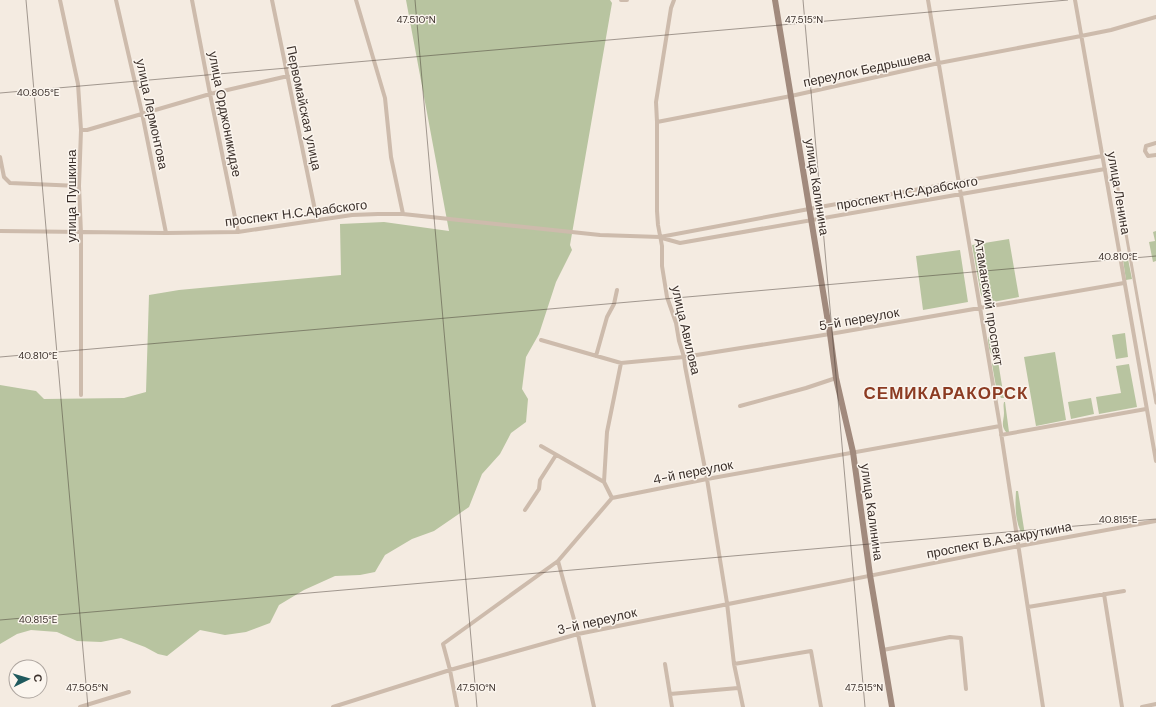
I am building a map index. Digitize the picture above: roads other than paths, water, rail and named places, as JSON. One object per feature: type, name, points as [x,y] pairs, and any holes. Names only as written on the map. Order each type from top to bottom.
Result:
[{"type":"main road","name":"улица Калинина","points":[[775,0],[836,378],[853,452],[870,576],[892,707]]},
{"type":"street","name":"улица Пушкина","points":[[60,0],[78,84],[81,130],[79,186],[81,233],[81,395]]},
{"type":"street","name":"улица Лермонтова","points":[[116,0],[142,113],[166,233]]},
{"type":"street","name":"улица Орджоникидзе","points":[[192,0],[238,232]]},
{"type":"street","name":"Первомайская улица","points":[[272,0],[317,220]]},
{"type":"street","points":[[356,0],[385,98],[391,157],[403,214]]},
{"type":"street","points":[[621,0],[627,0]]},
{"type":"street","name":"улица Авилова","points":[[674,0],[671,8],[656,102],[657,211],[662,266],[667,297],[676,323],[679,341],[684,357],[684,366],[708,479],[727,603],[734,664],[743,707]]},
{"type":"street","name":"Атаманский проспект","points":[[928,0],[1000,426],[1043,707]]},
{"type":"street","name":"улица Ленина","points":[[1075,0],[1156,461]]},
{"type":"street","name":"переулок Бедрышева","points":[[657,122],[791,96],[939,63],[1111,30],[1156,17]]},
{"type":"street","points":[[81,130],[87,130],[210,94],[288,76]]},
{"type":"street","points":[[1156,143],[1146,146],[1145,151],[1148,156],[1156,155]]},
{"type":"street","name":"проспект Н.С.Арабского","points":[[0,231],[81,233],[238,232],[317,220],[378,214],[403,214],[600,235],[660,237],[809,208],[1102,156]]},
{"type":"street","points":[[0,157],[4,177],[10,183],[79,186]]},
{"type":"street","points":[[1114,166],[1156,403]]},
{"type":"street","name":"проспект Н.С.Арабского","points":[[660,237],[680,243],[1105,169]]},
{"type":"street","name":"5-й переулок","points":[[541,340],[621,363],[684,357],[830,334],[1124,283]]},
{"type":"street","points":[[596,356],[607,317],[614,304],[617,290]]},
{"type":"street","points":[[457,707],[443,644],[558,561],[612,498],[604,482],[607,432],[621,363]]},
{"type":"street","points":[[740,406],[836,378]]},
{"type":"street","points":[[1001,435],[1146,408]]},
{"type":"street","name":"4-й переулок","points":[[612,498],[853,452],[1000,426]]},
{"type":"street","points":[[541,446],[604,482]]},
{"type":"street","points":[[525,510],[539,489],[540,480],[556,455]]},
{"type":"street","name":"проспект В.А.Закруткина","points":[[870,576],[1019,546],[1156,521]]},
{"type":"street","points":[[558,561],[578,634],[594,707]]},
{"type":"street","name":"3-й переулок","points":[[333,707],[450,670],[578,634],[727,603],[870,576]]},
{"type":"street","points":[[1028,607],[1124,590]]},
{"type":"street","points":[[1104,594],[1122,707]]},
{"type":"street","points":[[883,650],[950,637],[961,638],[966,689]]},
{"type":"street","points":[[734,664],[811,651],[821,707]]},
{"type":"street","points":[[665,664],[672,707]]},
{"type":"street","points":[[670,694],[738,688]]},
{"type":"street","points":[[80,707],[129,692]]},
{"type":"street","points":[[1142,707],[1156,704]]},
{"type":"district","name":"СЕМИКАРАКОРСК","points":[[946,393]]}]
